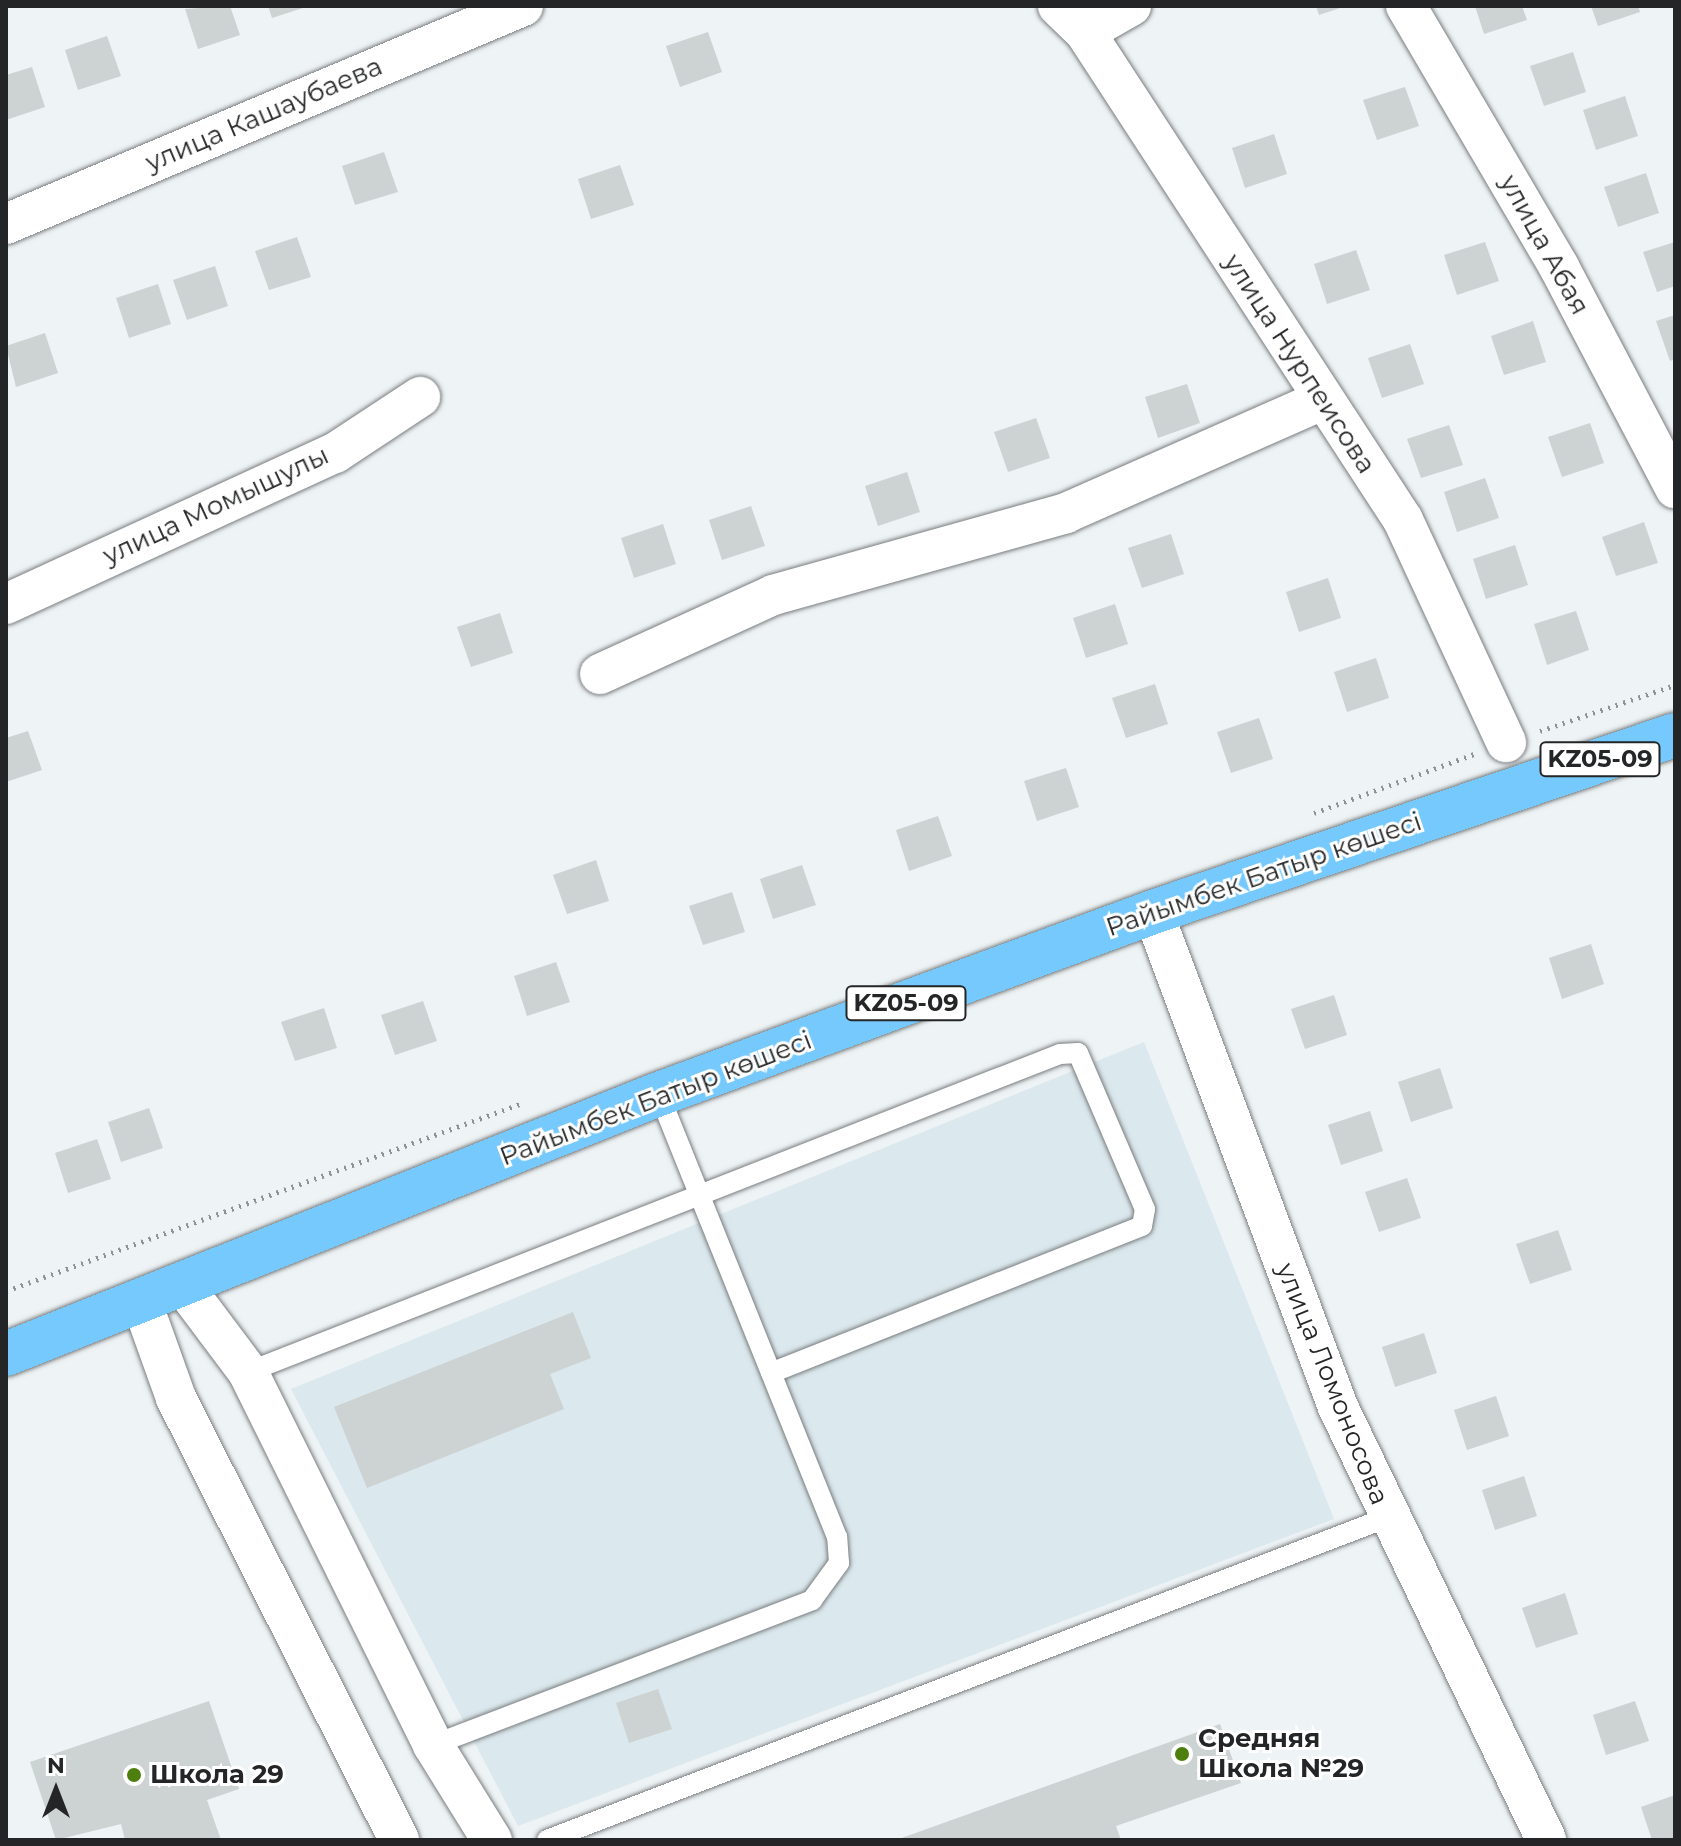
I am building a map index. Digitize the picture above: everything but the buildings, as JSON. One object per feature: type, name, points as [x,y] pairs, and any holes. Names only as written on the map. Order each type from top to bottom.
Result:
[{"type":"main road","name":"Райымбек Батыр көшесі","points":[[6,1354],[185,1288],[659,1094],[1153,912],[1675,735]]},
{"type":"street","name":"улица Кашаубаева","points":[[6,224],[523,6]]},
{"type":"street","points":[[1072,19],[1131,6]]},
{"type":"street","name":"улица Абая","points":[[1406,6],[1559,267],[1675,488]]},
{"type":"street","name":"улица Нурпеисова","points":[[1072,19],[1320,401],[1403,520],[1506,742]]},
{"type":"street","name":"улица Момышулы","points":[[6,604],[335,453],[420,397]]},
{"type":"street","points":[[600,674],[773,595],[1066,513],[1320,401]]},
{"type":"street","name":"улица Ломоносова","points":[[1153,912],[1386,1518],[1546,1840]]},
{"type":"street","points":[[185,1288],[248,1372],[433,1745],[492,1840]]},
{"type":"street","points":[[142,1303],[176,1398],[399,1840]]},
{"type":"lane","points":[[248,1372],[700,1199],[1060,1054],[1078,1053],[1089,1066],[1145,1209],[1142,1226],[771,1373]]},
{"type":"lane","points":[[433,1745],[812,1600],[830,1583],[839,1563],[837,1537],[659,1094]]},
{"type":"lane","points":[[547,1840],[1386,1518]]},
{"type":"shaded area","points":[[1144,1042],[1334,1519],[518,1826],[291,1389]]},
{"type":"place","name":"Средняя Школа №29","points":[[1182,1754]]},
{"type":"place","name":"Школа 29","points":[[134,1775]]}]
